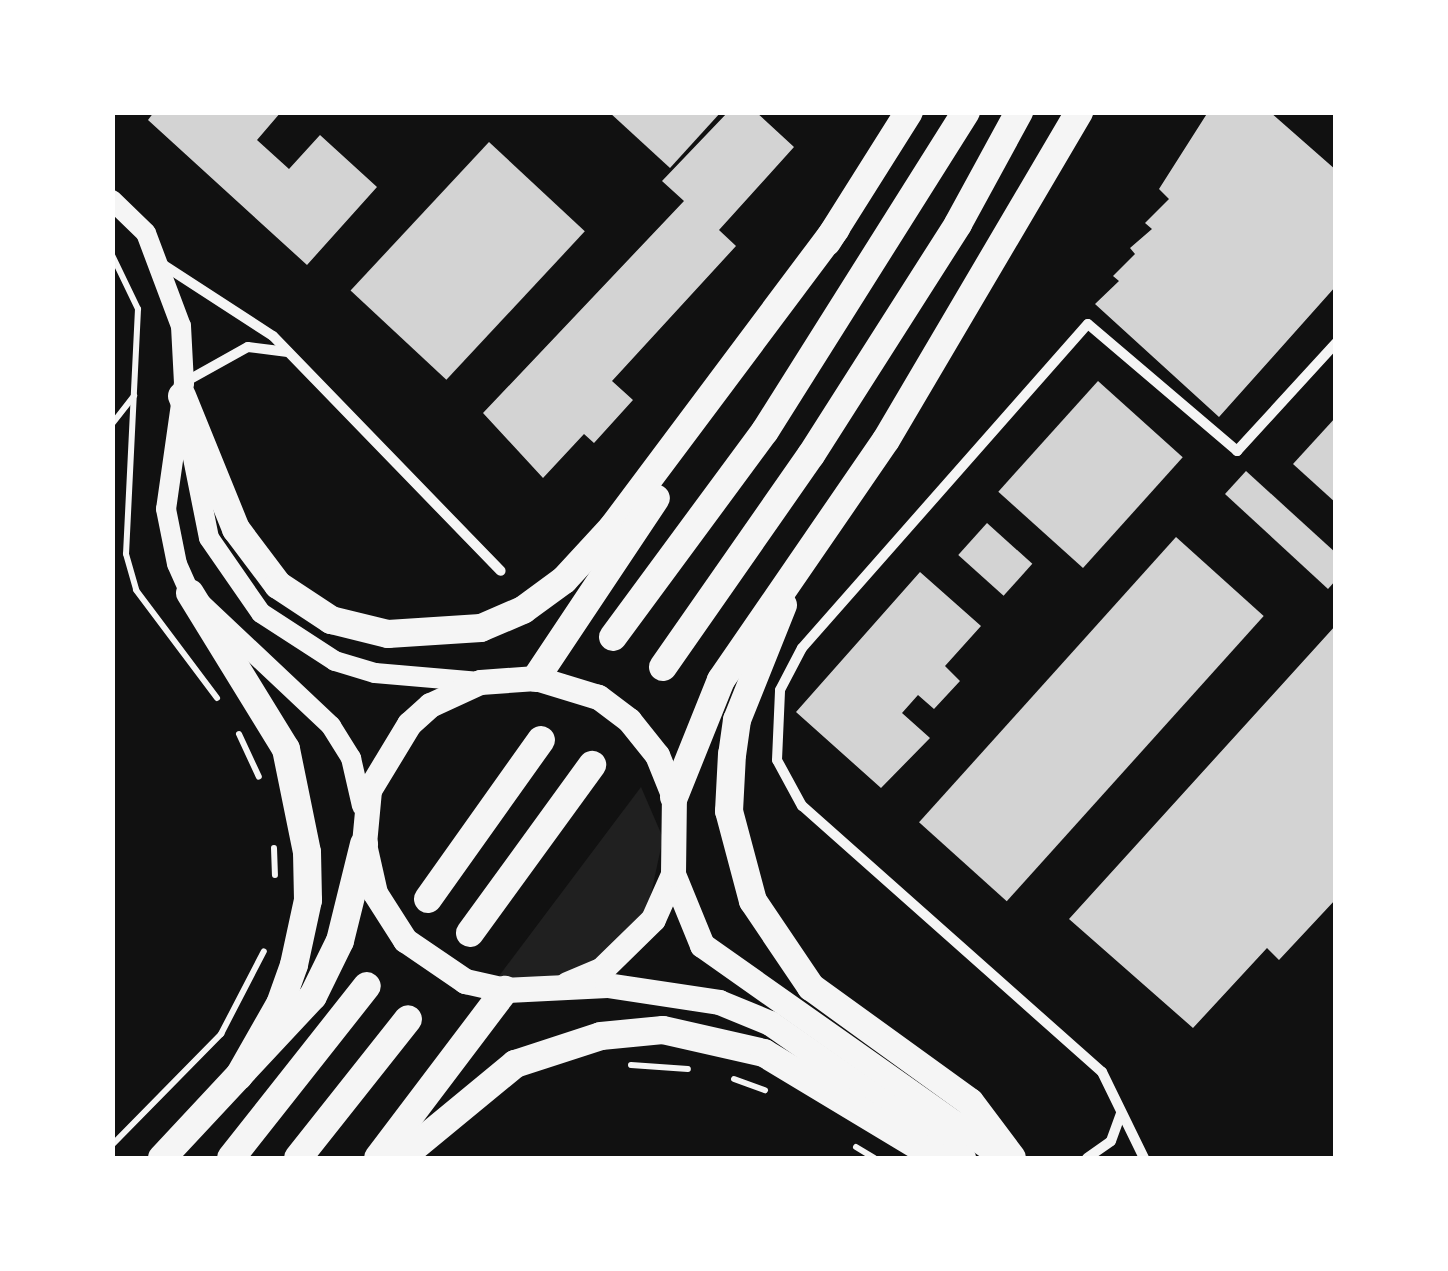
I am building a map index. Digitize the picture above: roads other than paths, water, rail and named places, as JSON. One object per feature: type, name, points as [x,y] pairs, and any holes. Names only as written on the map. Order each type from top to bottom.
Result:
[{"type":"highway","points":[[548,680],[910,112]]},
{"type":"highway","points":[[613,637],[765,431],[966,112]]},
{"type":"highway","points":[[663,667],[811,455],[958,224],[1019,112]]},
{"type":"highway","points":[[990,266],[1063,112]]},
{"type":"highway","points":[[674,797],[720,680],[798,572],[990,266],[1079,112]]},
{"type":"highway","points":[[183,390],[236,530],[278,586],[331,620],[388,634],[481,628],[523,610],[564,580],[612,528],[836,229]]},
{"type":"highway","points":[[798,572],[738,720],[732,754],[729,811],[753,900],[811,986],[970,1102],[1008,1158]]},
{"type":"highway","points":[[190,593],[286,749],[307,852],[308,900],[294,965],[280,1004],[238,1076]]},
{"type":"highway","points":[[428,899],[540,740]]},
{"type":"highway","points":[[470,934],[592,765]]},
{"type":"highway","points":[[162,1158],[291,1022],[328,970],[364,831]]},
{"type":"highway","points":[[232,1158],[366,986]]},
{"type":"highway","points":[[378,1158],[495,988]]},
{"type":"highway","points":[[298,1158],[408,1019]]},
{"type":"highway","points":[[401,1158],[514,1064],[601,1036],[663,1030],[764,1053],[938,1158]]},
{"type":"main road","points":[[112,200],[146,234],[162,264],[181,326],[183,390],[209,538],[261,613],[336,662],[376,673],[480,682],[548,680],[629,720],[658,755],[674,797],[673,874],[653,920],[632,946],[566,984]]},
{"type":"main road","points":[[183,390],[168,474],[167,535],[190,593],[330,726],[351,758],[376,893],[405,940],[435,965],[495,988],[566,984],[671,992],[719,1002],[770,1023],[964,1158]]},
{"type":"main road","points":[[364,831],[374,779],[395,739],[430,705],[480,682]]},
{"type":"main road","points":[[673,874],[702,945],[1008,1158]]},
{"type":"street","points":[[162,264],[292,354],[501,570]]},
{"type":"street","points":[[1144,1158],[1102,1072],[802,806],[777,760],[775,713],[802,648],[1088,324],[1237,451],[1336,343]]},
{"type":"street","points":[[183,390],[248,346],[292,354]]},
{"type":"street","points":[[1086,1158],[1111,1141],[1121,1114]]}]
